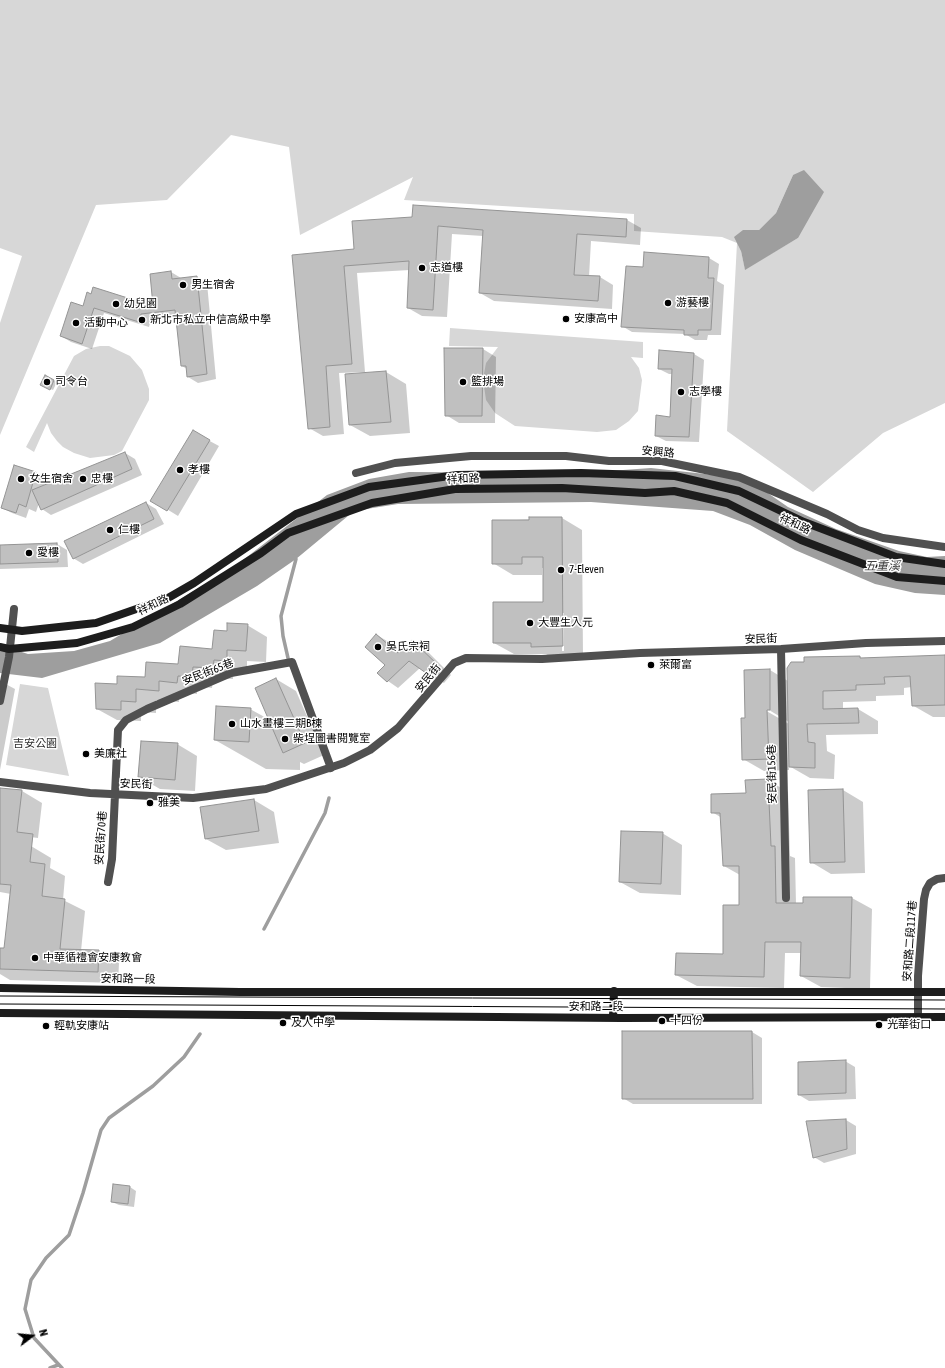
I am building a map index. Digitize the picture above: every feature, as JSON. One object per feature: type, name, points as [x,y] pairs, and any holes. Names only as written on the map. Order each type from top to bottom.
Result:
[{"type":"main road","name":"祥和路","points":[[0,628],[22,631],[96,623],[168,598],[194,583],[296,514],[369,487],[457,475],[581,473],[675,476],[738,491],[804,522],[896,557],[945,564]]},
{"type":"main road","name":"祥和路","points":[[0,646],[9,653],[77,643],[132,627],[180,604],[261,553],[288,533],[372,503],[455,489],[562,488],[645,493],[674,491],[727,503],[801,540],[897,577],[945,581]]},
{"type":"main road","name":"安和路一段","points":[[0,988],[256,992]]},
{"type":"main road","points":[[613,1018],[614,991]]},
{"type":"main road","name":"安和路二段","points":[[256,992],[945,992]]},
{"type":"main road","name":"安和路二段","points":[[0,1013],[613,1018],[945,1017]]},
{"type":"street","name":"安興路","points":[[356,473],[395,463],[471,456],[566,456],[609,461],[662,462],[739,477],[792,499],[858,530],[883,538],[945,547]]},
{"type":"street","points":[[0,699],[9,653],[10,630],[14,609]]},
{"type":"street","name":"安民街","points":[[0,782],[115,794],[193,798],[266,789],[331,768],[370,750],[398,728],[454,664],[466,658],[542,659],[640,653],[781,649],[866,643],[945,641]]},
{"type":"street","name":"安民街156巷","points":[[781,649],[786,898]]},
{"type":"street","name":"安民街65巷","points":[[115,794],[118,730],[126,720],[147,709],[231,673],[292,662],[331,768]]},
{"type":"street","name":"安民街70巷","points":[[108,882],[112,859],[115,794]]},
{"type":"street","name":"安和路二段117巷","points":[[918,1017],[917,992],[926,890],[930,883],[945,878]]},
{"type":"green space","points":[[0,0],[945,0],[945,403],[883,433],[813,492],[727,431],[737,243],[722,237],[634,231],[634,214],[404,200],[413,177],[300,235],[289,147],[231,135],[167,200],[96,205],[0,435],[0,323],[22,256],[0,248]],"holes":[[[793,175],[798,238],[745,269],[741,251],[743,230],[759,230],[776,213]]]},
{"type":"green space","points":[[450,328],[643,342],[643,358],[631,357],[639,368],[642,380],[638,411],[629,421],[616,430],[597,432],[515,426],[495,413],[486,400],[483,379],[486,363],[498,347],[449,346]]},
{"type":"green space","points":[[109,346],[130,356],[142,370],[149,389],[149,400],[122,451],[114,455],[90,458],[74,453],[63,447],[57,441],[51,433],[47,423],[34,452],[26,447],[74,356],[86,349]]},
{"type":"green space","name":"吉安公園","points":[[20,684],[48,688],[69,776],[6,765]]},
{"type":"water","points":[[804,170],[824,192],[798,238],[745,270],[741,251],[734,237],[743,230],[759,230],[776,213],[793,175]]},
{"type":"water","name":"五重溪","points":[[651,468],[732,477],[759,487],[788,507],[836,529],[899,551],[927,557],[945,556],[945,595],[915,593],[875,584],[795,550],[750,525],[713,511],[591,502],[398,504],[354,511],[296,559],[257,586],[160,643],[42,678],[0,673],[0,645],[28,654],[74,651],[110,641],[234,567],[327,495],[369,479],[409,472],[581,473]]},
{"type":"building","points":[[413,205],[627,219],[626,237],[577,234],[574,275],[600,276],[598,301],[479,293],[483,230],[438,226],[433,310],[407,308],[409,261],[344,266],[352,364],[326,366],[330,427],[308,429],[292,255],[354,249],[352,221],[412,217]]},
{"type":"building","name":"游藝樓","points":[[644,252],[709,257],[708,278],[714,278],[711,330],[698,330],[698,335],[684,335],[684,330],[621,327],[626,266],[643,267]]},
{"type":"building","points":[[171,271],[172,279],[197,276],[207,374],[187,377],[186,366],[181,366],[175,310],[141,314],[139,322],[94,308],[82,344],[60,336],[71,302],[83,306],[87,292],[91,294],[93,287],[153,306],[150,274]]},
{"type":"building","name":"籃排場","points":[[444,348],[483,348],[482,416],[445,416]]},
{"type":"building","name":"志學樓","points":[[659,350],[694,353],[689,437],[655,436],[656,415],[670,417],[672,369],[658,369]]},
{"type":"building","points":[[386,371],[391,422],[349,425],[345,374]]},
{"type":"building","name":"司令台","points":[[45,375],[54,380],[50,390],[40,385]]},
{"type":"building","name":"孝樓","points":[[193,430],[210,440],[167,511],[150,501]]},
{"type":"building","name":"忠樓","points":[[125,452],[132,469],[41,510],[32,490]]},
{"type":"building","points":[[14,465],[36,472],[26,507],[19,504],[16,513],[1,508]]},
{"type":"building","name":"仁樓","points":[[146,502],[154,519],[73,559],[64,541]]},
{"type":"building","points":[[529,517],[562,517],[563,646],[531,647],[531,643],[493,643],[493,602],[543,602],[543,557],[522,557],[522,564],[492,564],[492,520],[529,520]]},
{"type":"building","name":"愛樓","points":[[57,543],[58,562],[0,564],[0,545]]},
{"type":"building","points":[[227,623],[248,624],[246,651],[227,650],[227,661],[214,660],[213,668],[193,667],[192,677],[178,676],[177,683],[159,681],[159,691],[136,689],[136,702],[121,701],[121,710],[96,709],[95,683],[117,684],[117,676],[145,677],[146,662],[178,664],[180,646],[212,649],[214,630],[227,631]]},
{"type":"building","points":[[376,634],[398,653],[412,640],[441,668],[433,678],[409,661],[387,682],[377,673],[385,665],[365,647]]},
{"type":"building","points":[[945,655],[945,705],[912,706],[910,676],[884,677],[885,684],[856,685],[856,690],[823,691],[823,709],[858,708],[859,723],[807,724],[808,742],[815,743],[815,768],[789,767],[787,668],[791,662],[804,662],[804,657],[860,656],[860,658]]},
{"type":"building","points":[[770,669],[770,710],[767,710],[769,759],[742,760],[741,718],[745,718],[744,670]]},
{"type":"building","points":[[276,678],[305,743],[283,753],[255,688]]},
{"type":"building","name":"山水畫樓三期B棟","points":[[216,706],[251,708],[249,742],[214,740]]},
{"type":"building","points":[[141,741],[178,743],[175,780],[138,777]]},
{"type":"building","points":[[768,779],[771,846],[775,846],[776,903],[803,903],[803,897],[852,897],[850,978],[800,976],[801,942],[765,942],[764,977],[675,975],[676,953],[723,954],[723,905],[739,905],[739,866],[723,866],[720,813],[711,813],[711,794],[746,793],[745,780]]},
{"type":"building","points":[[0,788],[22,790],[17,832],[33,834],[30,862],[45,864],[42,896],[65,899],[60,949],[99,950],[98,972],[0,969],[0,948],[4,948],[11,885],[0,884]]},
{"type":"building","points":[[843,789],[845,862],[810,863],[808,790]]},
{"type":"building","points":[[254,799],[259,831],[205,839],[200,807]]},
{"type":"building","points":[[621,831],[663,832],[661,884],[619,882]]},
{"type":"building","points":[[622,1031],[752,1031],[753,1099],[622,1099]]},
{"type":"building","points":[[846,1060],[846,1093],[798,1095],[798,1062]]},
{"type":"building","points":[[846,1119],[847,1149],[813,1158],[806,1121]]},
{"type":"building","points":[[113,1184],[130,1186],[128,1204],[111,1202]]},
{"type":"waterway","points":[[288,658],[283,636],[281,616],[296,559],[294,556]]},
{"type":"waterway","points":[[264,929],[325,813],[329,798]]},
{"type":"waterway","points":[[62,1368],[34,1338],[25,1309],[31,1280],[46,1258],[69,1235],[101,1130],[109,1118],[153,1086],[184,1057],[200,1034]]},
{"type":"waterway","points":[[50,1368],[58,1365]]},
{"type":"tram line","points":[[0,996],[945,1000]]},
{"type":"tram line","points":[[0,1004],[945,1009]]},
{"type":"place","name":"志道樓","points":[[422,268]]},
{"type":"place","name":"男生宿舍","points":[[183,285]]},
{"type":"place","name":"游藝樓","points":[[668,303]]},
{"type":"place","name":"幼兒園","points":[[116,304]]},
{"type":"place","name":"安康高中","points":[[566,319]]},
{"type":"place","name":"新北市私立中信高級中學","points":[[142,320]]},
{"type":"place","name":"活動中心","points":[[76,323]]},
{"type":"place","name":"司令台","points":[[47,382]]},
{"type":"place","name":"籃排場","points":[[463,382]]},
{"type":"place","name":"志學樓","points":[[681,392]]},
{"type":"place","name":"孝樓","points":[[180,470]]},
{"type":"place","name":"女生宿舍","points":[[21,479]]},
{"type":"place","name":"忠樓","points":[[83,479]]},
{"type":"place","name":"仁樓","points":[[110,530]]},
{"type":"place","name":"愛樓","points":[[29,553]]},
{"type":"place","name":"7-Eleven","points":[[561,570]]},
{"type":"place","name":"大豐生入元","points":[[530,623]]},
{"type":"place","name":"吳氏宗祠","points":[[378,647]]},
{"type":"place","name":"萊爾富","points":[[651,665]]},
{"type":"place","name":"山水畫樓三期B棟","points":[[232,724]]},
{"type":"place","name":"柴埕圖書閱覽室","points":[[285,739]]},
{"type":"place","name":"美廉社","points":[[86,754]]},
{"type":"place","name":"雅美","points":[[150,803]]},
{"type":"place","name":"中華循禮會安康教會","points":[[35,958]]},
{"type":"place","name":"十四份","points":[[662,1021]]},
{"type":"place","name":"及人中學","points":[[283,1023]]},
{"type":"place","name":"光華街口","points":[[879,1025]]},
{"type":"place","name":"輕軌安康站","points":[[46,1026]]}]
